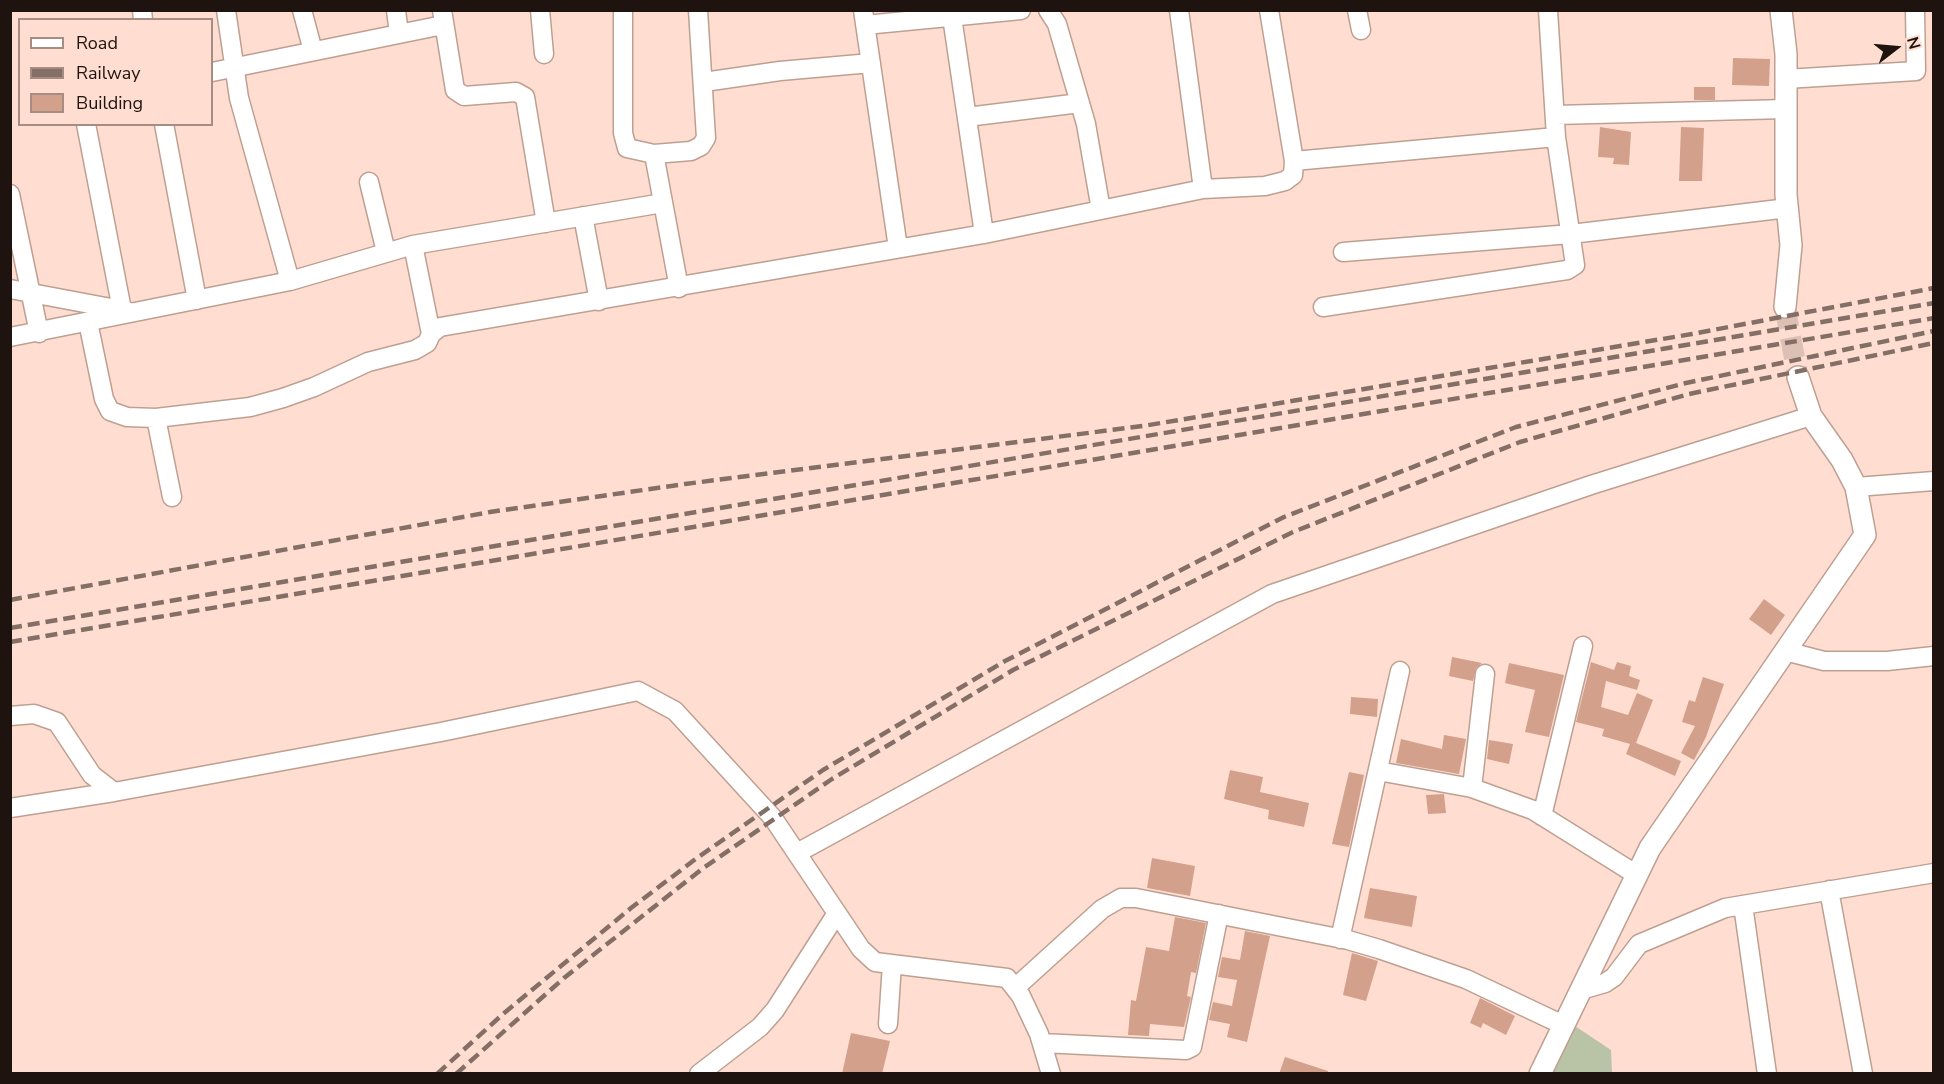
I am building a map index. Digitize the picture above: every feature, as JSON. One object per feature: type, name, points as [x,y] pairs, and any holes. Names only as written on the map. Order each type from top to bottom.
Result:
[{"type":"street","points":[[226,10],[239,98],[290,281]]},
{"type":"street","points":[[302,10],[313,51]]},
{"type":"street","points":[[396,10],[399,34]]},
{"type":"street","points":[[540,10],[544,54]]},
{"type":"street","points":[[623,10],[623,133],[627,148],[654,154],[691,151],[701,146],[706,138],[699,10]]},
{"type":"street","points":[[898,248],[864,18],[1021,10]]},
{"type":"street","points":[[1048,10],[1057,24],[1080,103],[1089,138],[1101,210]]},
{"type":"street","points":[[1179,10],[1203,189]]},
{"type":"street","points":[[88,322],[104,399],[110,411],[127,417],[156,418],[250,406],[283,398],[314,387],[368,362],[415,350],[427,343],[431,334],[440,327],[679,288],[984,234],[1203,189],[1265,186],[1285,181],[1293,175],[1294,161],[1269,10]]},
{"type":"street","points":[[1357,10],[1361,30]]},
{"type":"street","points":[[1323,307],[1567,270],[1575,265],[1556,137],[1548,10]]},
{"type":"street","points":[[1781,10],[1786,79],[1788,208],[1791,245],[1785,307]]},
{"type":"street","points":[[1786,79],[1916,71],[1914,10]]},
{"type":"street","points":[[952,14],[984,234]]},
{"type":"street","points":[[213,72],[399,34],[443,18],[455,90],[464,96],[516,92],[525,97],[546,223]]},
{"type":"street","points":[[704,82],[780,70],[870,63]]},
{"type":"street","points":[[967,117],[1080,103]]},
{"type":"street","points":[[1555,115],[1786,109]]},
{"type":"street","points":[[86,126],[128,311]]},
{"type":"street","points":[[164,126],[197,300]]},
{"type":"street","points":[[1294,161],[1556,137]]},
{"type":"street","points":[[654,154],[679,288]]},
{"type":"street","points":[[369,182],[386,252]]},
{"type":"street","points":[[10,194],[39,333]]},
{"type":"street","points":[[10,337],[39,333],[128,311],[290,281],[413,244],[663,203]]},
{"type":"street","points":[[1343,252],[1571,234],[1788,208]]},
{"type":"street","points":[[583,216],[599,301]]},
{"type":"street","points":[[413,244],[431,334]]},
{"type":"street","points":[[10,289],[128,311]]},
{"type":"street","points":[[1540,1074],[1650,848],[1865,535],[1856,488],[1842,460],[1811,416],[1798,377]]},
{"type":"street","points":[[797,853],[1272,594],[1591,485],[1811,416]]},
{"type":"street","points":[[156,418],[172,497]]},
{"type":"street","points":[[1856,488],[1934,481]]},
{"type":"street","points":[[1542,816],[1583,646]]},
{"type":"street","points":[[1785,651],[1824,661],[1887,661],[1934,656]]},
{"type":"street","points":[[1341,939],[1400,672]]},
{"type":"street","points":[[1472,788],[1485,674]]},
{"type":"street","points":[[10,808],[114,792],[441,732],[638,691],[675,711],[773,818],[861,949],[875,962],[1007,978],[1015,988],[1042,1043],[1051,1074]]},
{"type":"street","points":[[10,716],[34,714],[57,722],[92,775],[114,792]]},
{"type":"street","points":[[1378,771],[1472,788],[1542,816],[1637,875]]},
{"type":"street","points":[[1581,990],[1605,983],[1614,977],[1639,944],[1725,908],[1934,873]]},
{"type":"street","points":[[1829,890],[1863,1074]]},
{"type":"street","points":[[1015,988],[1102,909],[1121,898],[1136,897],[1341,939],[1466,979],[1563,1025]]},
{"type":"street","points":[[1743,905],[1767,1074]]},
{"type":"street","points":[[707,1070],[760,1027],[775,1010],[837,913]]},
{"type":"street","points":[[1042,1043],[1186,1050],[1192,1047],[1219,914]]},
{"type":"street","points":[[888,1024],[892,964]]},
{"type":"green space","points":[[1572,1024],[1611,1050],[1612,1073],[1547,1074]]},
{"type":"building","points":[[1733,58],[1770,59],[1769,86],[1732,85]]},
{"type":"building","points":[[1694,87],[1715,87],[1715,100],[1694,100]]},
{"type":"building","points":[[1600,127],[1631,132],[1629,165],[1613,164],[1614,158],[1598,157]]},
{"type":"building","points":[[1681,127],[1704,128],[1702,181],[1679,181]]},
{"type":"building","points":[[1764,599],[1785,615],[1771,635],[1749,619]]},
{"type":"building","points":[[1452,657],[1482,663],[1476,668],[1473,681],[1449,676]]},
{"type":"building","points":[[1591,662],[1614,670],[1617,662],[1631,666],[1629,676],[1640,680],[1637,690],[1606,681],[1601,707],[1628,715],[1637,693],[1653,700],[1636,743],[1681,761],[1675,776],[1626,754],[1630,744],[1602,736],[1604,729],[1576,722]]},
{"type":"building","points":[[1509,663],[1564,675],[1549,737],[1525,732],[1535,690],[1505,683]]},
{"type":"building","points":[[1703,677],[1724,684],[1706,737],[1694,760],[1681,753],[1695,726],[1682,722],[1689,700],[1695,702]]},
{"type":"building","points":[[1351,697],[1378,699],[1377,717],[1350,714]]},
{"type":"building","points":[[1444,735],[1466,739],[1459,774],[1396,763],[1401,739],[1442,749]]},
{"type":"building","points":[[1489,740],[1513,744],[1509,764],[1487,759]]},
{"type":"building","points":[[1230,770],[1263,777],[1260,792],[1309,803],[1304,827],[1268,819],[1269,810],[1224,799]]},
{"type":"building","points":[[1349,772],[1364,775],[1349,847],[1332,844]]},
{"type":"building","points":[[1444,794],[1446,813],[1428,814],[1426,795]]},
{"type":"building","points":[[1152,858],[1195,866],[1190,896],[1147,888]]},
{"type":"building","points":[[1370,888],[1417,896],[1412,927],[1364,918]]},
{"type":"building","points":[[1175,917],[1206,923],[1196,973],[1191,972],[1187,996],[1191,997],[1184,1027],[1150,1024],[1149,1036],[1128,1035],[1131,1000],[1136,1001],[1146,947],[1169,951]]},
{"type":"building","points":[[1245,931],[1270,936],[1247,1042],[1227,1037],[1230,1024],[1209,1020],[1213,1002],[1232,1006],[1237,980],[1218,977],[1222,957],[1240,960]]},
{"type":"building","points":[[1352,953],[1378,961],[1366,1001],[1343,995]]},
{"type":"building","points":[[1480,998],[1515,1016],[1506,1035],[1483,1023],[1481,1028],[1470,1023]]},
{"type":"building","points":[[851,1033],[890,1041],[882,1074],[842,1074]]},
{"type":"building","points":[[1285,1057],[1328,1071],[1328,1074],[1279,1074]]},
{"type":"tunnel","points":[[1785,307],[1798,377]]},
{"type":"railway","points":[[10,600],[490,512],[685,484],[1143,426],[1692,334],[1934,288]]},
{"type":"railway","points":[[10,628],[1934,303]]},
{"type":"railway","points":[[10,642],[1934,318]]},
{"type":"railway","points":[[437,1074],[503,1014],[631,908],[697,858],[823,770],[1005,661],[1284,517],[1516,427],[1686,383],[1934,331]]},
{"type":"railway","points":[[456,1074],[564,978],[702,869],[832,779],[1013,670],[1293,532],[1520,442],[1689,394],[1934,343]]}]
